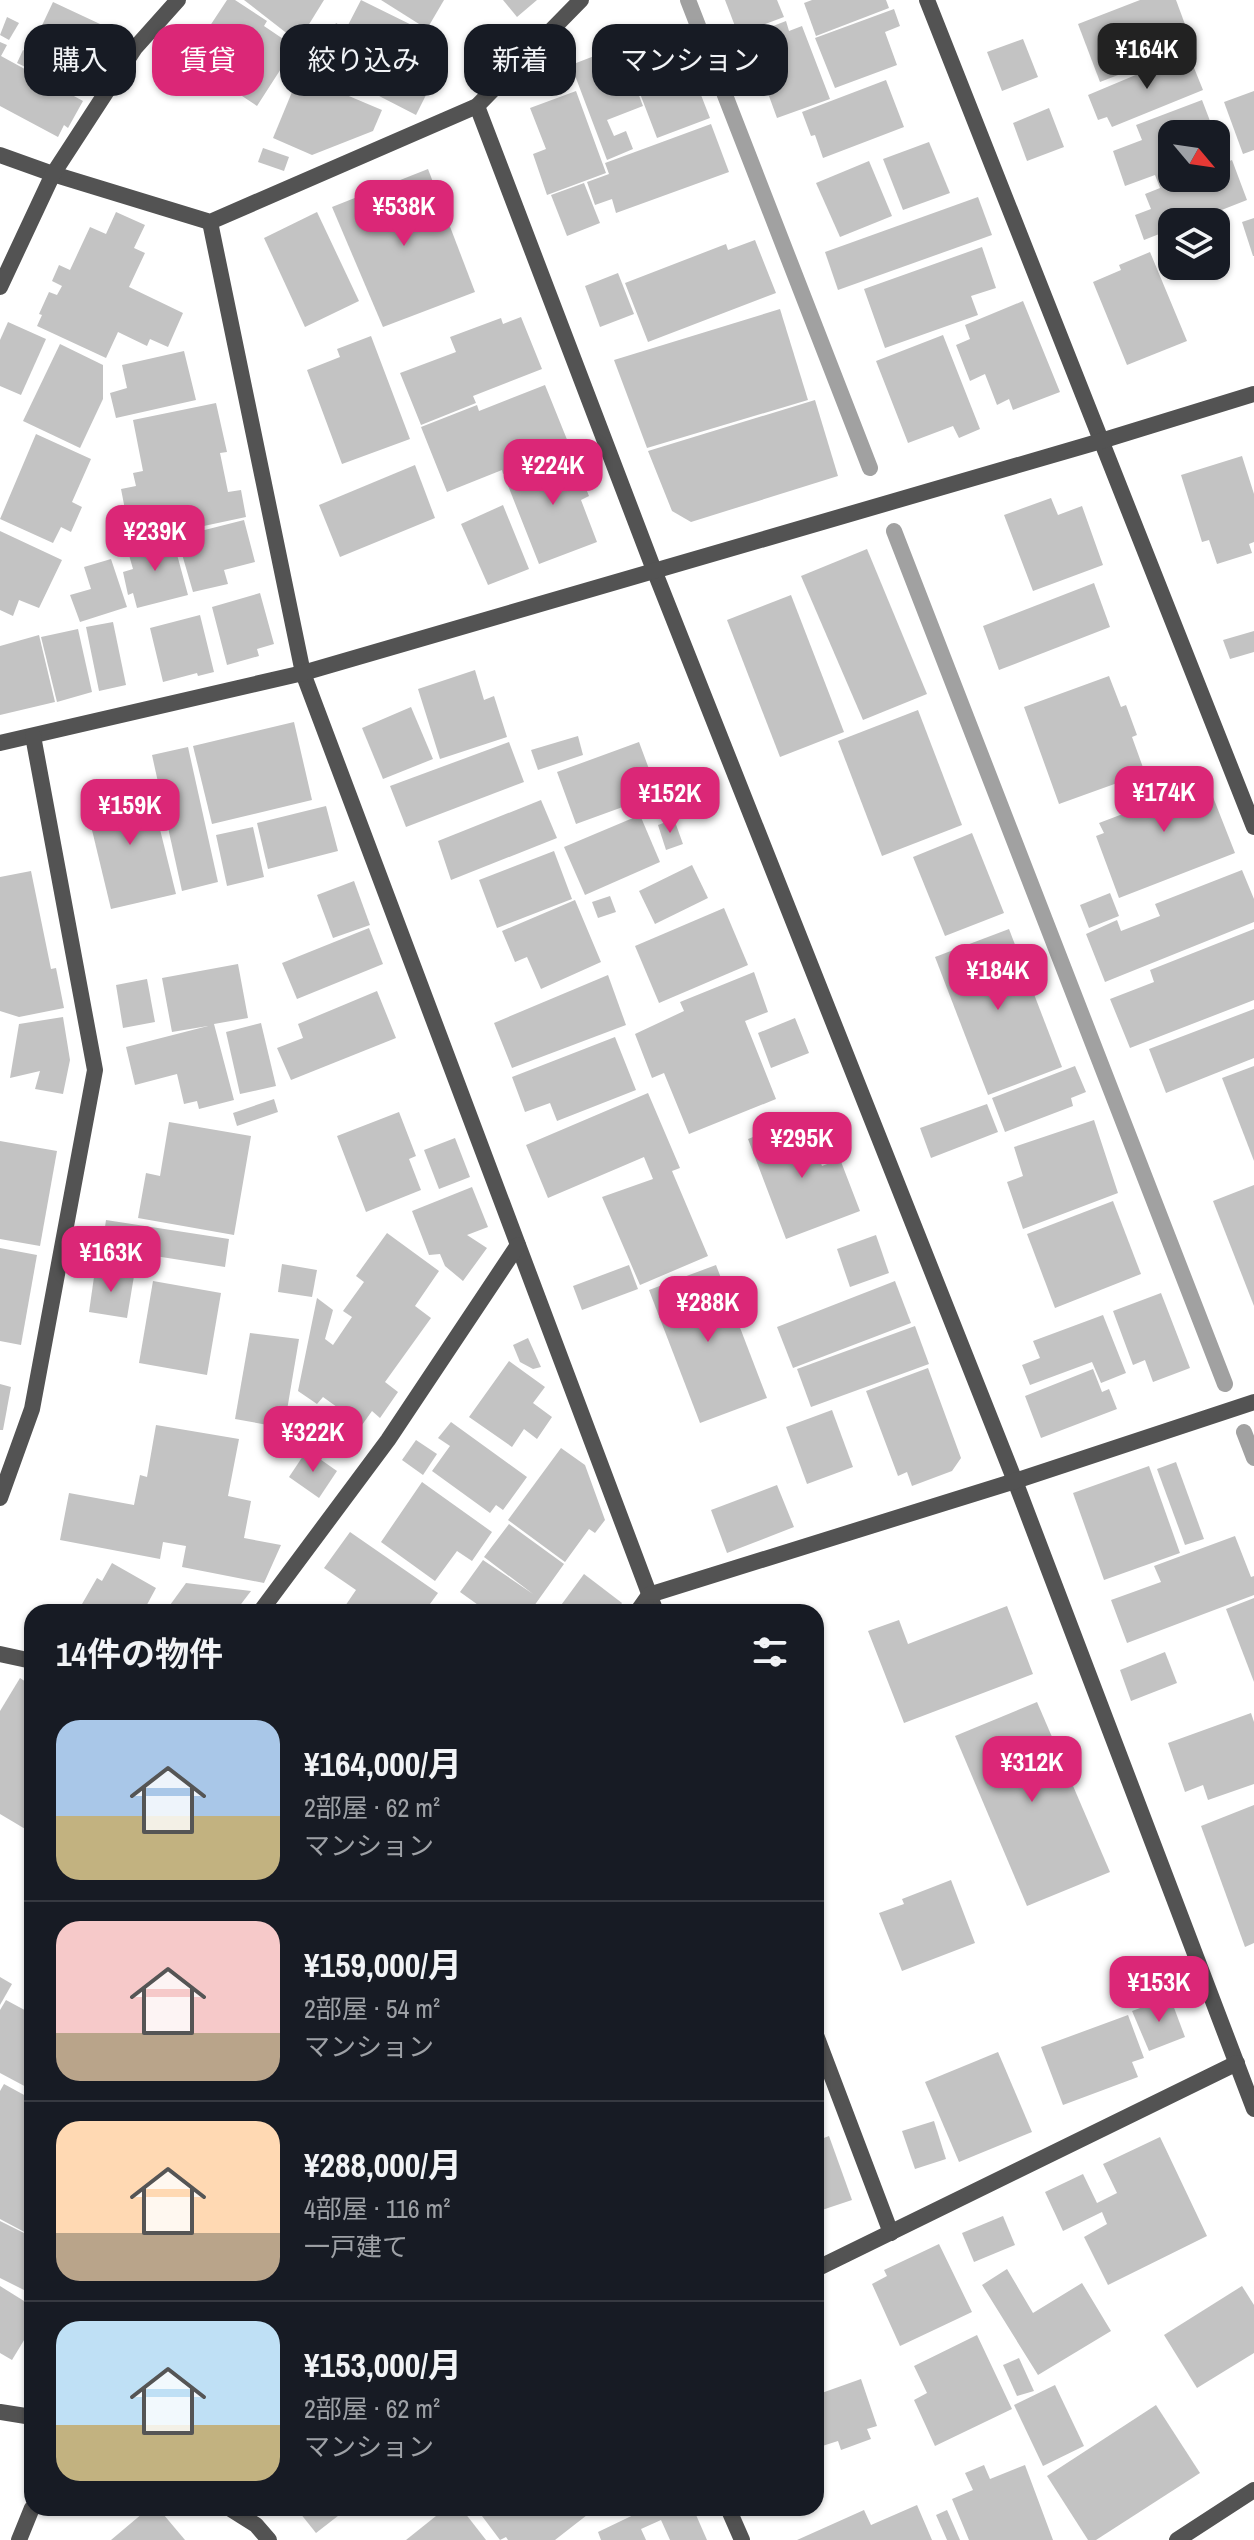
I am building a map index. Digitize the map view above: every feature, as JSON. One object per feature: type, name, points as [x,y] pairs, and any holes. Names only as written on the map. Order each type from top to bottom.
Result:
[{"type":"street","points":[[0,287],[53,174],[135,48],[178,0]]},
{"type":"street","points":[[0,155],[210,222],[477,106],[581,0]]},
{"type":"street","points":[[927,0],[1254,827]]},
{"type":"street","points":[[477,106],[654,570],[1015,1481],[1254,2109]]},
{"type":"street","points":[[210,222],[303,673],[653,1604]]},
{"type":"street","points":[[0,743],[303,673],[1254,394]]},
{"type":"street","points":[[0,1498],[32,1409],[95,1070],[33,736]]},
{"type":"street","points":[[266,1604],[388,1440],[518,1245]]},
{"type":"street","points":[[643,1604],[649,1595],[1254,1404]]},
{"type":"street","points":[[0,1654],[24,1659]]},
{"type":"street","points":[[824,2056],[891,2233]]},
{"type":"street","points":[[824,2265],[1237,2063]]},
{"type":"street","points":[[0,2412],[24,2416]]},
{"type":"street","points":[[1177,2540],[1254,2490]]},
{"type":"street","points":[[19,2540],[29,2516]]},
{"type":"street","points":[[242,2516],[256,2525],[269,2540]]},
{"type":"street","points":[[732,2516],[742,2540]]},
{"type":"building","points":[[227,0],[235,0],[267,21],[264,26],[211,24]]},
{"type":"building","points":[[244,0],[324,0],[309,24],[280,24],[280,28]]},
{"type":"building","points":[[361,0],[410,24],[349,24]]},
{"type":"building","points":[[381,0],[444,0],[430,24],[419,24]]},
{"type":"building","points":[[503,0],[537,0],[517,17]]},
{"type":"building","points":[[725,0],[777,0],[784,17],[765,24],[734,24]]},
{"type":"building","points":[[812,0],[886,0],[889,8],[816,36],[804,3]]},
{"type":"building","points":[[1140,0],[1176,0],[1193,46],[1100,82],[1078,24]]},
{"type":"building","points":[[53,2],[100,24],[43,24]]},
{"type":"building","points":[[894,9],[900,26],[885,32],[897,65],[835,88],[815,38]]},
{"type":"building","points":[[7,17],[19,23],[9,40],[0,35]]},
{"type":"building","points":[[264,26],[280,37],[280,70],[264,95]]},
{"type":"building","points":[[802,26],[830,99],[777,118],[769,96],[788,96],[788,28],[789,31]]},
{"type":"building","points":[[1023,39],[1038,77],[1002,91],[987,52]]},
{"type":"building","points":[[0,42],[7,45],[1,56],[24,69],[24,96],[74,96],[83,101],[68,128],[64,125],[58,137],[0,106]]},
{"type":"building","points":[[24,50],[24,66],[17,63]]},
{"type":"building","points":[[1188,53],[1203,90],[1112,127],[1107,117],[1098,120],[1088,95]]},
{"type":"building","points":[[592,57],[592,96],[639,96],[643,106],[607,120],[614,136],[626,131],[633,149],[607,160],[576,78],[576,63]]},
{"type":"building","points":[[886,80],[904,127],[823,158],[802,112]]},
{"type":"building","points":[[576,91],[606,173],[547,195],[533,154],[546,149],[530,108],[562,96],[576,96]]},
{"type":"building","points":[[1254,91],[1254,150],[1243,154],[1224,102]]},
{"type":"building","points":[[242,96],[263,96],[257,106]]},
{"type":"building","points":[[290,96],[349,96],[382,110],[373,131],[312,155],[273,138]]},
{"type":"building","points":[[379,96],[426,96],[416,115]]},
{"type":"building","points":[[641,96],[701,96],[710,118],[657,138]]},
{"type":"building","points":[[1202,100],[1210,120],[1158,120],[1158,183],[1155,175],[1125,186],[1113,151],[1142,140],[1136,125]]},
{"type":"building","points":[[1049,108],[1064,147],[1027,161],[1013,123]]},
{"type":"building","points":[[711,124],[729,172],[616,213],[612,199],[595,205],[587,182],[609,174],[605,163]]},
{"type":"building","points":[[929,142],[950,193],[903,210],[883,159]]},
{"type":"building","points":[[263,148],[289,157],[284,171],[258,162]]},
{"type":"building","points":[[1232,160],[1247,200],[1227,208],[1158,208],[1158,234],[1144,240],[1135,215],[1151,209],[1145,194],[1158,189],[1158,192],[1230,192]]},
{"type":"building","points":[[869,161],[892,216],[840,237],[816,183]]},
{"type":"building","points":[[428,169],[475,292],[383,327],[332,207]]},
{"type":"building","points":[[584,183],[600,223],[567,236],[551,195]]},
{"type":"building","points":[[978,197],[992,235],[838,290],[825,252]]},
{"type":"building","points":[[116,212],[145,225],[134,248],[145,253],[129,287],[183,313],[168,347],[150,339],[147,346],[118,332],[106,358],[37,326],[49,292],[57,295],[62,286],[52,281],[59,265],[70,270],[90,227],[106,234]]},
{"type":"building","points":[[317,212],[359,301],[305,327],[264,238]]},
{"type":"building","points":[[1254,218],[1254,256],[1253,256],[1242,222]]},
{"type":"building","points":[[755,240],[776,293],[648,342],[625,283],[726,244],[728,250]]},
{"type":"building","points":[[982,247],[996,288],[971,296],[978,315],[885,348],[864,289]]},
{"type":"building","points":[[1150,252],[1158,271],[1158,280],[1162,280],[1187,341],[1127,365],[1093,282],[1121,270],[1119,265]]},
{"type":"building","points":[[618,273],[634,314],[600,327],[585,286]]},
{"type":"building","points":[[1023,301],[1060,392],[1013,410],[1009,399],[997,405],[985,374],[970,381],[956,345],[970,339],[965,325]]},
{"type":"building","points":[[780,309],[808,400],[647,448],[614,360]]},
{"type":"building","points":[[521,317],[542,369],[473,396],[476,403],[421,425],[400,373],[456,352],[450,337],[501,318],[503,324]]},
{"type":"building","points":[[8,322],[46,339],[21,395],[0,386],[0,340]]},
{"type":"building","points":[[943,335],[980,429],[959,438],[953,426],[908,443],[876,361]]},
{"type":"building","points":[[371,336],[410,439],[342,464],[307,370],[340,357],[337,349]]},
{"type":"building","points":[[60,344],[103,365],[103,399],[80,448],[23,421]]},
{"type":"building","points":[[184,351],[196,400],[116,418],[110,393],[127,388],[122,365]]},
{"type":"building","points":[[545,385],[570,447],[447,492],[421,427],[477,405],[479,411]]},
{"type":"building","points":[[815,400],[838,476],[691,522],[672,511],[648,451]]},
{"type":"building","points":[[216,403],[227,452],[220,453],[228,492],[241,490],[246,517],[185,530],[182,519],[129,530],[121,489],[136,486],[133,473],[143,471],[133,420]]},
{"type":"building","points":[[36,434],[91,459],[72,502],[82,507],[71,532],[61,527],[53,543],[0,519]]},
{"type":"building","points":[[571,452],[589,496],[581,500],[597,542],[539,564],[505,478]]},
{"type":"building","points":[[1242,456],[1254,494],[1254,542],[1249,544],[1252,553],[1217,564],[1209,540],[1202,542],[1181,475]]},
{"type":"building","points":[[415,465],[435,518],[340,557],[319,505]]},
{"type":"building","points":[[1051,498],[1058,515],[1082,506],[1103,565],[1033,591],[1004,515]]},
{"type":"building","points":[[503,505],[529,569],[488,585],[461,524]]},
{"type":"building","points":[[244,520],[255,562],[224,570],[228,584],[193,592],[177,537]]},
{"type":"building","points":[[0,531],[62,560],[39,608],[19,600],[13,616],[0,610]]},
{"type":"building","points":[[172,536],[188,595],[137,608],[133,593],[128,595],[123,572],[133,569],[127,548]]},
{"type":"building","points":[[867,549],[927,694],[863,720],[801,576]]},
{"type":"building","points":[[111,559],[127,607],[80,622],[70,595],[91,589],[84,567]]},
{"type":"building","points":[[1094,583],[1110,627],[999,670],[983,626]]},
{"type":"building","points":[[260,593],[274,644],[257,649],[259,656],[227,665],[212,607]]},
{"type":"building","points":[[791,595],[844,732],[780,757],[727,620]]},
{"type":"building","points":[[200,615],[214,672],[163,682],[150,628]]},
{"type":"building","points":[[113,622],[126,685],[99,691],[86,627]]},
{"type":"building","points":[[78,629],[92,692],[57,702],[41,637]]},
{"type":"building","points":[[1254,631],[1254,652],[1230,659],[1223,640]]},
{"type":"building","points":[[39,635],[55,702],[0,715],[0,646]]},
{"type":"building","points":[[475,670],[484,700],[494,696],[507,737],[440,759],[418,689]]},
{"type":"building","points":[[1109,676],[1121,707],[1126,705],[1137,735],[1132,737],[1145,773],[1059,804],[1024,707]]},
{"type":"building","points":[[411,707],[433,759],[383,779],[362,728]]},
{"type":"building","points":[[918,710],[962,825],[882,856],[838,741]]},
{"type":"building","points":[[294,722],[312,800],[212,824],[193,746]]},
{"type":"building","points":[[578,736],[583,755],[538,770],[531,750]]},
{"type":"building","points":[[509,742],[524,782],[406,827],[390,786]]},
{"type":"building","points":[[639,742],[649,769],[644,770],[653,796],[576,824],[557,772]]},
{"type":"building","points":[[188,747],[218,882],[182,891],[152,755]]},
{"type":"building","points":[[1202,769],[1235,853],[1119,898],[1096,836],[1104,833],[1099,823],[1128,812],[1123,799]]},
{"type":"building","points":[[149,785],[176,894],[111,909],[85,801]]},
{"type":"building","points":[[541,800],[557,838],[451,880],[438,841]]},
{"type":"building","points":[[326,806],[338,851],[268,869],[257,823]]},
{"type":"building","points":[[640,815],[660,862],[585,895],[564,847]]},
{"type":"building","points":[[674,819],[683,844],[666,850],[658,825]]},
{"type":"building","points":[[253,827],[264,877],[227,886],[216,835]]},
{"type":"building","points":[[972,833],[1004,913],[945,936],[913,857]]},
{"type":"building","points":[[554,851],[572,899],[497,928],[479,880]]},
{"type":"building","points":[[692,865],[708,898],[655,924],[639,891]]},
{"type":"building","points":[[1242,870],[1254,899],[1254,922],[1105,982],[1086,934],[1117,920],[1121,931],[1160,916],[1155,904]]},
{"type":"building","points":[[31,871],[51,969],[56,968],[64,1008],[19,1017],[0,1011],[0,877]]},
{"type":"building","points":[[354,881],[370,925],[333,938],[317,895]]},
{"type":"building","points":[[1110,893],[1119,916],[1089,928],[1080,905]]},
{"type":"building","points":[[610,896],[616,912],[598,918],[592,902]]},
{"type":"building","points":[[575,900],[601,962],[541,989],[527,957],[515,962],[502,931]]},
{"type":"building","points":[[724,908],[748,965],[659,1003],[635,946]]},
{"type":"building","points":[[369,928],[383,964],[297,999],[282,963]]},
{"type":"building","points":[[1009,929],[1062,1067],[988,1095],[935,957]]},
{"type":"building","points":[[1254,929],[1254,1000],[1130,1048],[1110,999],[1154,982],[1150,970]]},
{"type":"building","points":[[238,964],[248,1018],[214,1024],[234,1100],[199,1109],[197,1101],[184,1104],[177,1074],[135,1085],[126,1047],[208,1026],[172,1032],[162,978]]},
{"type":"building","points":[[754,972],[768,1012],[745,1021],[776,1099],[689,1134],[664,1073],[652,1078],[635,1034],[684,1011],[680,1002]]},
{"type":"building","points":[[608,975],[626,1025],[512,1068],[494,1023]]},
{"type":"building","points":[[147,979],[155,1022],[123,1028],[116,985]]},
{"type":"building","points":[[377,991],[396,1038],[291,1080],[277,1048],[303,1038],[298,1024]]},
{"type":"building","points":[[1254,1009],[1254,1058],[1166,1093],[1149,1049]]},
{"type":"building","points":[[63,1017],[70,1060],[63,1094],[35,1089],[40,1071],[10,1078],[19,1024]]},
{"type":"building","points":[[795,1018],[809,1053],[771,1068],[758,1033]]},
{"type":"building","points":[[261,1023],[276,1086],[240,1094],[226,1032]]},
{"type":"building","points":[[615,1037],[636,1090],[557,1121],[550,1103],[525,1112],[512,1077]]},
{"type":"building","points":[[1075,1066],[1086,1092],[1071,1098],[1073,1106],[1005,1132],[992,1098]]},
{"type":"building","points":[[1254,1066],[1254,1161],[1222,1078]]},
{"type":"building","points":[[648,1093],[680,1168],[672,1171],[708,1256],[640,1285],[602,1197],[653,1179],[644,1157],[548,1198],[526,1145]]},
{"type":"building","points":[[274,1099],[278,1112],[237,1126],[233,1113]]},
{"type":"building","points":[[987,1104],[998,1132],[931,1158],[920,1128]]},
{"type":"building","points":[[399,1112],[416,1156],[409,1159],[421,1190],[366,1212],[337,1136]]},
{"type":"building","points":[[804,1117],[822,1166],[840,1159],[860,1211],[786,1239],[748,1139]]},
{"type":"building","points":[[1094,1120],[1118,1193],[1023,1229],[1007,1182],[1023,1176],[1014,1147]]},
{"type":"building","points":[[169,1122],[251,1136],[234,1235],[138,1218],[146,1173],[160,1176]]},
{"type":"building","points":[[455,1138],[470,1177],[439,1189],[424,1150]]},
{"type":"building","points":[[0,1141],[57,1151],[40,1246],[0,1239]]},
{"type":"building","points":[[1254,1185],[1254,1306],[1213,1201]]},
{"type":"building","points":[[472,1187],[488,1227],[467,1235],[487,1248],[463,1281],[445,1266],[440,1254],[429,1255],[412,1211]]},
{"type":"building","points":[[1113,1201],[1141,1274],[1055,1308],[1027,1234]]},
{"type":"building","points":[[106,1220],[229,1239],[225,1267],[155,1256],[152,1273],[122,1268],[124,1251],[102,1247]]},
{"type":"building","points":[[387,1233],[439,1271],[415,1306],[431,1318],[385,1382],[398,1392],[380,1418],[372,1411],[362,1425],[323,1397],[317,1404],[298,1391],[317,1298],[333,1310],[325,1339],[333,1345],[352,1317],[343,1311],[364,1282],[356,1276]]},
{"type":"building","points":[[876,1235],[889,1273],[850,1287],[837,1249]]},
{"type":"building","points":[[0,1248],[37,1255],[21,1345],[0,1341]]},
{"type":"building","points":[[282,1264],[317,1270],[312,1297],[278,1292]]},
{"type":"building","points":[[629,1265],[638,1289],[582,1310],[573,1286]]},
{"type":"building","points":[[716,1265],[767,1398],[700,1423],[649,1290]]},
{"type":"building","points":[[95,1270],[134,1276],[127,1318],[89,1312]]},
{"type":"building","points":[[153,1281],[221,1293],[207,1375],[139,1363]]},
{"type":"building","points":[[895,1281],[911,1323],[793,1368],[777,1327]]},
{"type":"building","points":[[1161,1293],[1190,1368],[1153,1382],[1145,1360],[1133,1365],[1113,1311]]},
{"type":"building","points":[[1103,1315],[1126,1373],[1101,1383],[1092,1362],[1030,1385],[1022,1365],[1040,1358],[1033,1341]]},
{"type":"building","points":[[915,1326],[929,1364],[811,1407],[797,1369]]},
{"type":"building","points":[[250,1333],[299,1339],[284,1428],[235,1419]]},
{"type":"building","points":[[528,1338],[541,1367],[533,1369],[520,1362],[513,1345]]},
{"type":"building","points":[[509,1361],[545,1387],[533,1403],[552,1417],[537,1439],[524,1429],[512,1447],[469,1417]]},
{"type":"building","points":[[928,1368],[961,1458],[952,1471],[912,1486],[907,1472],[898,1476],[866,1391]]},
{"type":"building","points":[[1093,1369],[1102,1392],[1109,1389],[1117,1409],[1041,1438],[1025,1396]]},
{"type":"building","points":[[0,1384],[11,1387],[3,1430],[0,1430]]},
{"type":"building","points":[[832,1410],[853,1467],[807,1484],[786,1427]]},
{"type":"building","points":[[451,1422],[527,1477],[503,1510],[496,1505],[490,1513],[432,1471],[450,1446],[438,1438]]},
{"type":"building","points":[[156,1425],[239,1439],[228,1496],[251,1501],[244,1538],[281,1545],[264,1583],[182,1567],[186,1546],[163,1542],[160,1559],[60,1540],[69,1493],[134,1505],[140,1475],[147,1477]]},
{"type":"building","points":[[416,1440],[437,1454],[423,1475],[402,1460]]},
{"type":"building","points":[[561,1448],[585,1465],[605,1520],[595,1533],[589,1529],[565,1562],[508,1520]]},
{"type":"building","points":[[307,1450],[337,1471],[319,1498],[289,1477]]},
{"type":"building","points":[[1176,1462],[1204,1539],[1185,1545],[1157,1469]]},
{"type":"building","points":[[1149,1466],[1180,1553],[1104,1580],[1073,1493]]},
{"type":"building","points":[[422,1482],[492,1532],[472,1561],[457,1551],[435,1581],[381,1542]]},
{"type":"building","points":[[777,1485],[794,1527],[727,1553],[711,1510]]},
{"type":"building","points":[[509,1524],[564,1564],[535,1604],[477,1604],[460,1592],[483,1560],[533,1594],[484,1557]]},
{"type":"building","points":[[350,1532],[438,1593],[430,1604],[346,1604],[356,1590],[324,1568]]},
{"type":"building","points":[[1235,1536],[1251,1577],[1254,1576],[1254,1595],[1127,1643],[1111,1600],[1161,1582],[1154,1566]]},
{"type":"building","points":[[112,1563],[156,1588],[147,1604],[82,1604],[97,1578],[102,1581]]},
{"type":"building","points":[[584,1574],[622,1603],[621,1604],[562,1604]]},
{"type":"building","points":[[186,1583],[251,1591],[241,1604],[171,1604]]},
{"type":"building","points":[[1254,1598],[1254,1682],[1226,1609]]},
{"type":"building","points":[[1007,1606],[1033,1674],[904,1723],[868,1631],[899,1620],[908,1644]]},
{"type":"building","points":[[1165,1652],[1177,1683],[1131,1701],[1120,1670]]},
{"type":"building","points":[[20,1678],[24,1681],[24,1828],[0,1814],[0,1711]]},
{"type":"building","points":[[1037,1702],[1110,1872],[1027,1906],[955,1736]]},
{"type":"building","points":[[1251,1713],[1254,1722],[1254,1784],[1208,1800],[1203,1785],[1185,1792],[1168,1743]]},
{"type":"building","points":[[1254,1805],[1254,1943],[1245,1947],[1201,1826]]},
{"type":"building","points":[[951,1880],[975,1943],[902,1971],[879,1913],[904,1904],[902,1899]]},
{"type":"building","points":[[0,1977],[12,1984],[0,2005]]},
{"type":"building","points":[[1170,1997],[1185,2037],[1149,2051],[1132,2011]]},
{"type":"building","points":[[6,2000],[24,2010],[24,2086],[0,2073],[0,2010]]},
{"type":"building","points":[[1128,2015],[1144,2058],[1132,2062],[1138,2077],[1063,2105],[1041,2047]]},
{"type":"building","points":[[998,2052],[1032,2132],[959,2162],[925,2082]]},
{"type":"building","points":[[4,2084],[24,2095],[24,2232],[0,2219],[0,2091]]},
{"type":"building","points":[[934,2121],[946,2159],[915,2169],[902,2131]]},
{"type":"building","points":[[829,2136],[852,2200],[824,2209],[824,2138]]},
{"type":"building","points":[[1160,2137],[1207,2236],[1108,2285],[1084,2237],[1107,2224],[1102,2212],[1063,2231],[1045,2192],[1083,2174],[1097,2203],[1117,2193],[1103,2164]]},
{"type":"building","points":[[1003,2216],[1015,2245],[974,2262],[962,2233]]},
{"type":"building","points":[[0,2221],[24,2233],[24,2290],[0,2278]]},
{"type":"building","points":[[939,2244],[972,2312],[900,2346],[872,2284],[887,2276],[884,2270]]},
{"type":"building","points":[[1007,2269],[1033,2313],[1082,2283],[1111,2331],[1038,2375],[982,2285]]},
{"type":"building","points":[[0,2286],[24,2301],[24,2340],[12,2360],[0,2353]]},
{"type":"building","points":[[1242,2286],[1254,2305],[1254,2353],[1197,2388],[1164,2335]]},
{"type":"building","points":[[977,2335],[1012,2409],[935,2446],[914,2400],[927,2393],[914,2366]]},
{"type":"building","points":[[1019,2358],[1034,2391],[1017,2396],[1003,2365]]},
{"type":"building","points":[[861,2379],[877,2426],[867,2429],[871,2439],[841,2450],[838,2441],[824,2445],[824,2392]]},
{"type":"building","points":[[1055,2385],[1084,2446],[1043,2466],[1014,2405]]},
{"type":"building","points":[[1156,2405],[1200,2473],[1096,2540],[1088,2540],[1047,2476]]},
{"type":"building","points":[[984,2465],[990,2479],[1025,2465],[1053,2540],[969,2540],[952,2499],[973,2490],[965,2473]]},
{"type":"building","points":[[917,2505],[932,2540],[797,2540],[864,2510],[871,2525]]},
{"type":"building","points":[[947,2510],[960,2540],[947,2540],[936,2515]]},
{"type":"building","points":[[140,2516],[165,2516],[185,2540],[111,2540]]},
{"type":"building","points":[[302,2516],[338,2516],[316,2533]]},
{"type":"building","points":[[436,2516],[467,2516],[486,2540],[406,2540]]},
{"type":"building","points":[[482,2516],[586,2516],[555,2540],[508,2540],[506,2537],[500,2540]]},
{"type":"building","points":[[631,2516],[696,2516],[707,2540],[670,2540],[661,2520],[641,2529],[646,2540],[601,2540],[598,2532]]},
{"type":"waterway","points":[[688,0],[870,468]]},
{"type":"waterway","points":[[894,531],[1225,1384]]},
{"type":"waterway","points":[[1244,1432],[1254,1458]]}]
